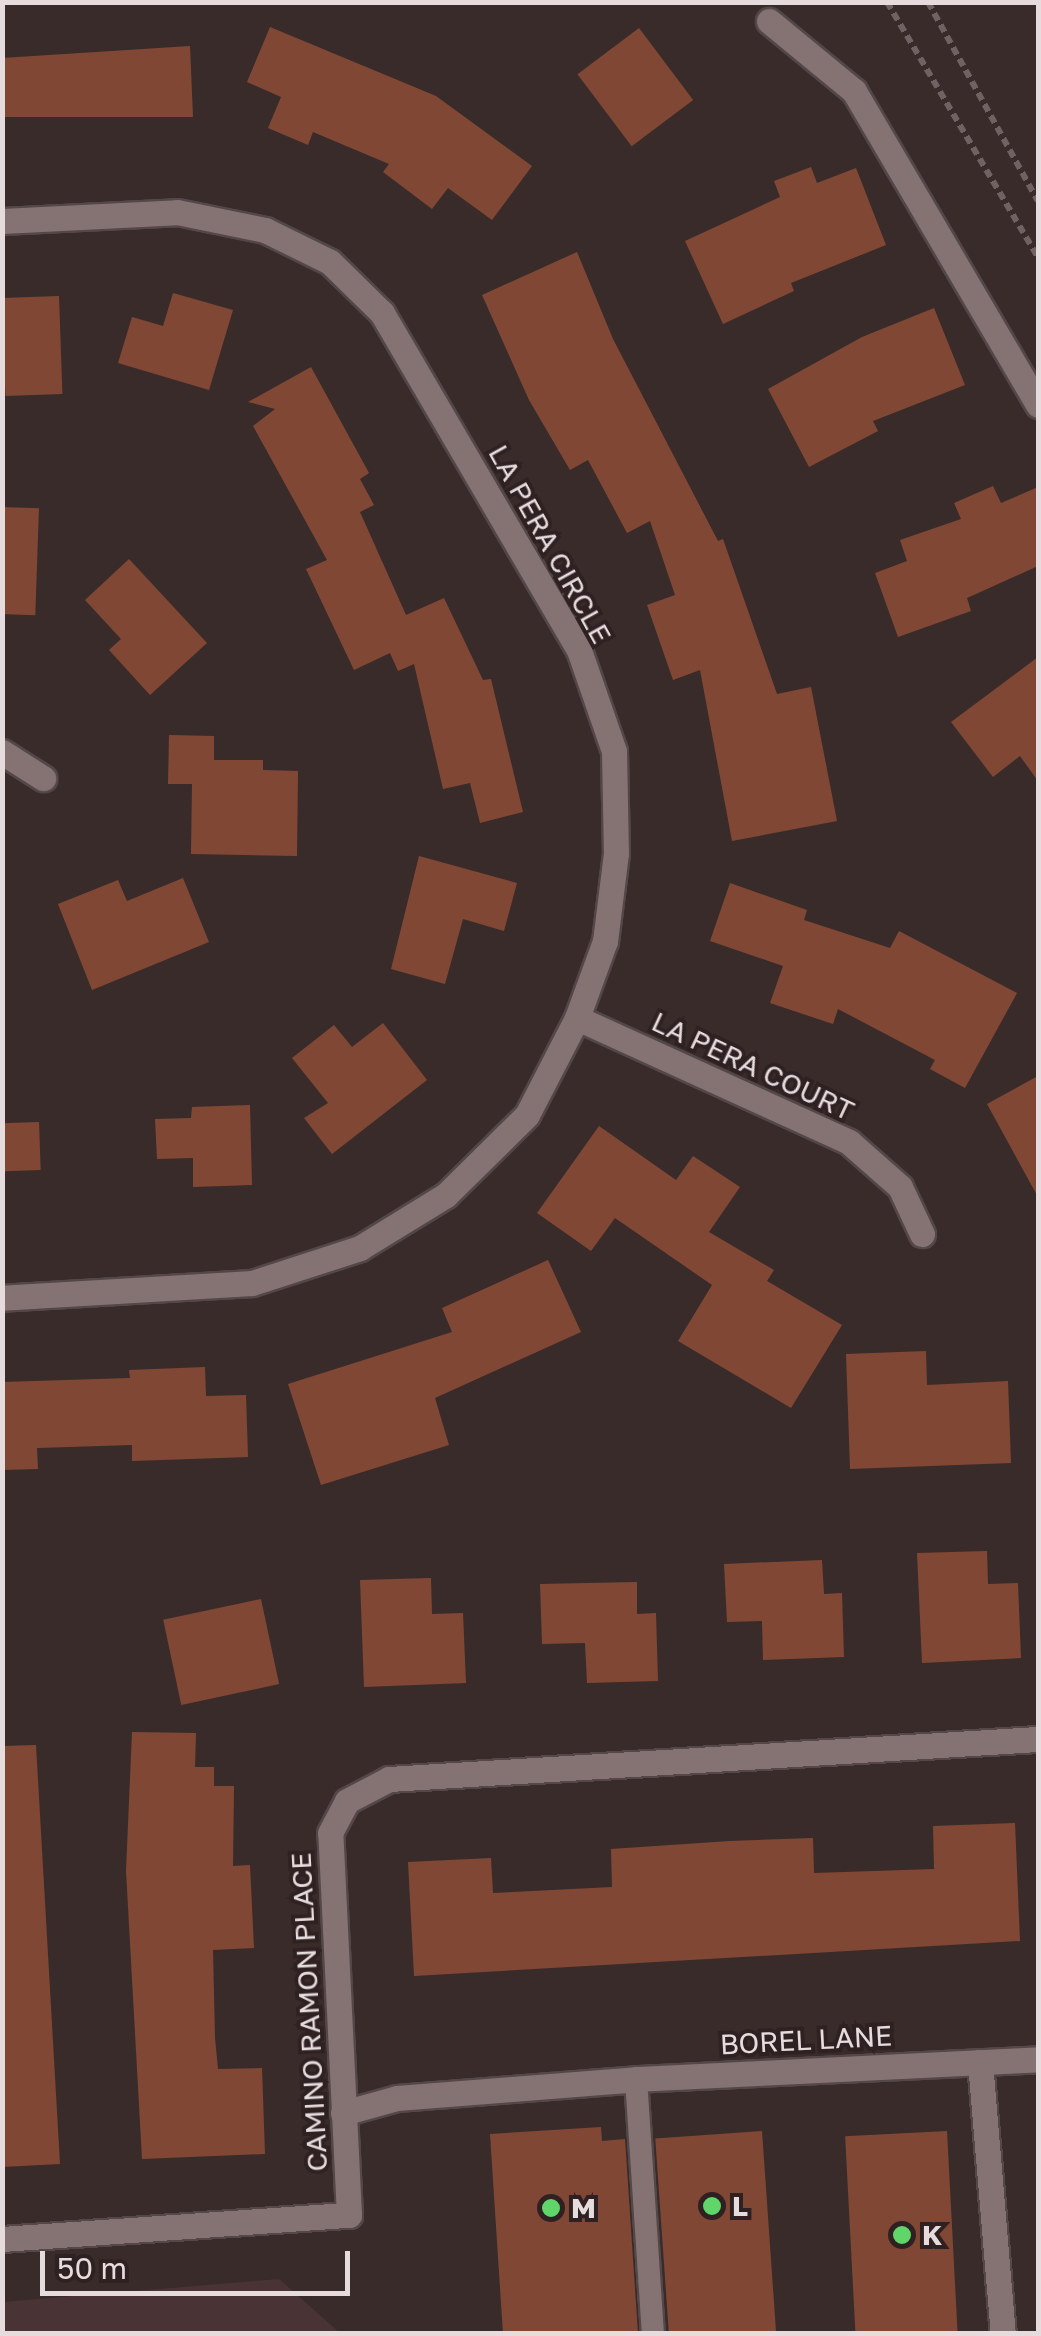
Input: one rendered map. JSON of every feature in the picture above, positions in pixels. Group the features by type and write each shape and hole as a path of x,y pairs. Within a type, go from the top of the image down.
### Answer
{"street":[{"path":"769,21 854,92 1038,405"},
{"name":"LA PERA CIRCLE","path":"2,221 177,212 265,230 330,262 382,312 580,650 614,751 616,853 605,941 577,1018 526,1114 446,1195 360,1248 252,1283 2,1298"},
{"path":"2,752 43,778"},
{"name":"LA PERA COURT","path":"577,1018 849,1142 900,1187 922,1234"},
{"name":"CAMINO RAMON PLACE","path":"2,2239 349,2215 330,1833 347,1800 389,1779 1038,1739"},
{"name":"BOREL LANE","path":"344,2113 398,2098 636,2079 1038,2059"},
{"path":"980,2062 1004,2334"}],"lane":[{"path":"636,2079 653,2334"}],"path":[{"path":"886,2 1038,257"},
{"path":"928,2 1038,202"}],"shaded area":[{"path":"279,2279 340,2333 3,2333 3,2302"}],"building":[{"path":"270,27 436,96 532,166 492,220 448,188 432,209 383,172 389,164 313,132 308,145 268,128 281,97 247,82"},
{"path":"639,28 693,100 632,146 578,74"},
{"path":"190,46 193,117 2,117 2,58"},
{"path":"811,167 817,183 856,168 886,245 791,283 794,291 723,324 685,241 780,197 774,181"},
{"path":"577,252 613,339 718,541 723,539 777,694 811,687 837,821 732,841 700,670 673,680 647,605 675,595 650,521 627,533 588,460 570,470 529,400 482,295"},
{"path":"173,293 233,310 209,390 118,363 132,317 163,326"},
{"path":"59,296 62,394 5,396 2,298"},
{"path":"934,308 965,385 873,421 878,431 809,467 768,389 862,337"},
{"path":"311,367 369,473 360,479 374,505 360,512 406,615 444,598 483,680 491,679 523,812 480,823 470,783 443,789 414,664 398,671 390,653 354,670 306,569 327,560 253,426 275,409 248,402"},
{"path":"993,486 1001,503 1038,487 1038,566 967,598 971,611 898,637 875,573 907,561 900,540 961,519 954,503"},
{"path":"2,507 39,508 35,615 2,614"},
{"path":"129,559 207,643 150,695 109,650 121,639 85,600"},
{"path":"1038,657 1038,781 1020,756 993,777 951,722"},
{"path":"169,735 214,736 214,760 263,760 263,770 298,771 297,856 191,854 192,784 168,784"},
{"path":"419,856 517,883 504,931 463,919 445,984 391,969"},
{"path":"183,878 209,942 92,990 58,904 118,880 127,901"},
{"path":"730,883 807,910 804,920 890,948 899,931 1017,993 965,1088 930,1069 935,1060 838,1009 833,1024 770,1003 783,966 710,941"},
{"path":"383,1023 427,1080 332,1154 304,1118 328,1103 292,1058 334,1025 352,1047"},
{"path":"1038,1076 1038,1197 987,1104"},
{"path":"250,1105 252,1185 193,1187 193,1158 157,1159 155,1119 191,1118 192,1107"},
{"path":"39,1122 41,1170 4,1171 2,1123"},
{"path":"599,1126 676,1180 693,1156 740,1187 709,1232 774,1270 767,1281 842,1325 791,1408 678,1341 712,1285 615,1218 591,1251 537,1213"},
{"path":"548,1260 581,1332 435,1398 449,1445 321,1485 288,1384 452,1332 442,1308"},
{"path":"926,1351 927,1385 1008,1381 1011,1463 850,1469 846,1354"},
{"path":"205,1367 206,1396 246,1395 248,1457 132,1461 132,1445 37,1448 38,1469 2,1470 2,1382 130,1378 129,1370"},
{"path":"987,1551 988,1584 1018,1583 1021,1658 922,1663 917,1553"},
{"path":"822,1560 824,1594 842,1593 844,1657 763,1660 762,1621 727,1622 724,1564"},
{"path":"431,1578 432,1614 463,1613 466,1683 364,1687 360,1580"},
{"path":"637,1582 637,1614 656,1613 658,1681 587,1683 585,1643 542,1644 540,1584"},
{"path":"261,1599 279,1684 181,1705 163,1620"},
{"path":"132,1732 196,1733 195,1767 214,1767 214,1786 234,1786 233,1866 250,1865 254,1948 213,1950 215,2038 218,2069 262,2068 265,2154 142,2159 126,1871"},
{"path":"36,1745 60,2164 2,2167 2,1746"},
{"path":"1015,1823 1020,1941 414,1976 408,1862 491,1858 493,1893 612,1887 611,1849 730,1841 813,1838 814,1873 934,1869 933,1826"},
{"name":"M","path":"601,2127 602,2141 625,2139 638,2334 503,2334 490,2134"},
{"name":"L","path":"762,2131 776,2334 669,2334 655,2138"},
{"name":"K","path":"947,2131 958,2334 855,2334 845,2136"}],"place":[{"name":"L","path":"712,2206"},
{"name":"M","path":"551,2208"},
{"name":"K","path":"902,2235"}]}
